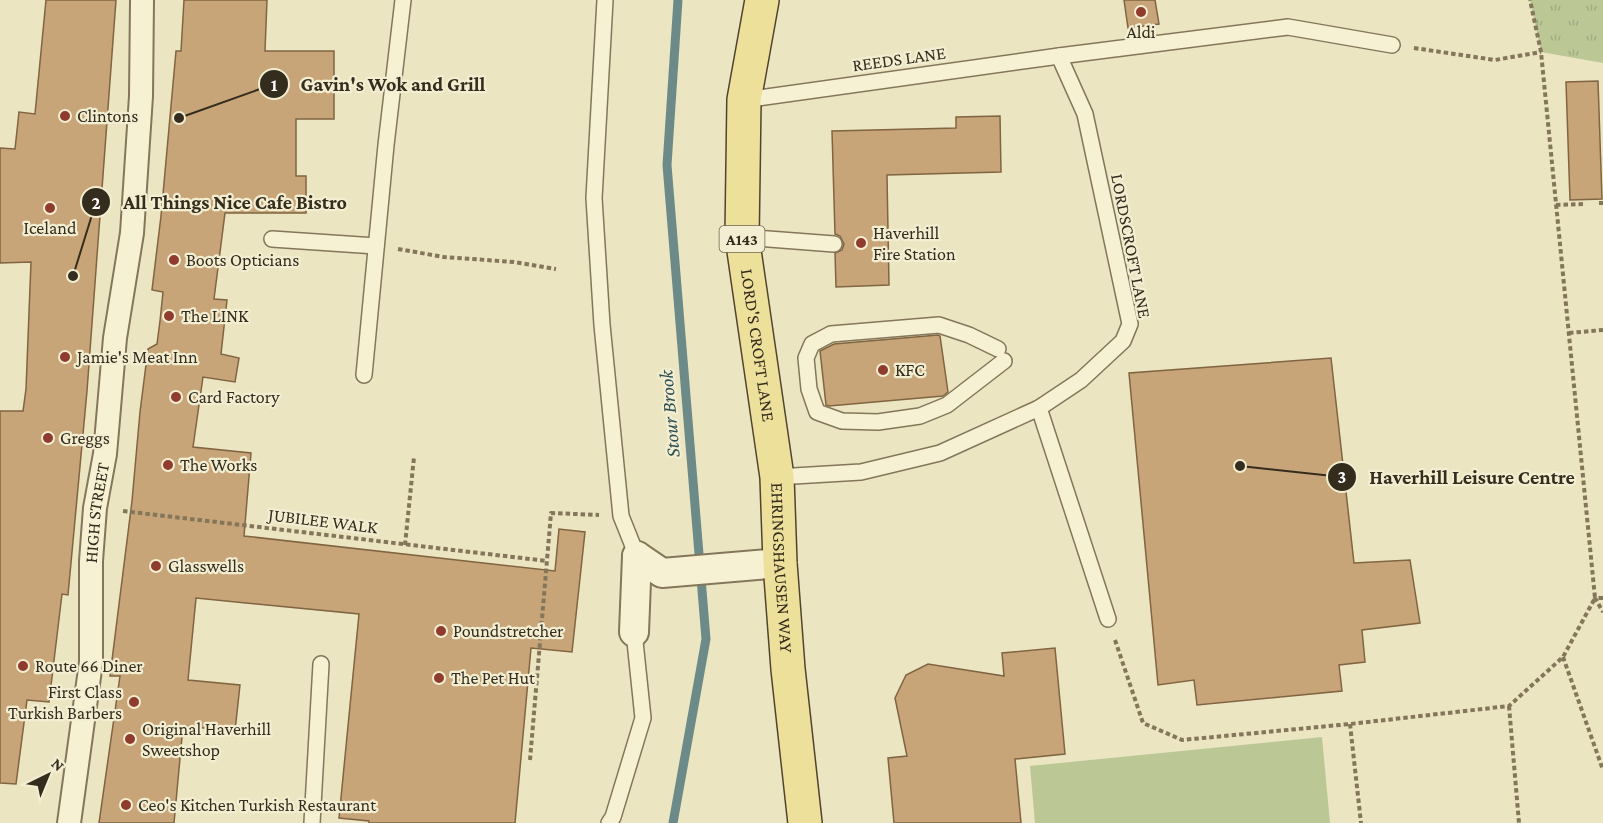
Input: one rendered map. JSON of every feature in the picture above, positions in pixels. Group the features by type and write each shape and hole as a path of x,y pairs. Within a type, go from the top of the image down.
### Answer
{"main road":[{"name":"LORD'S CROFT LANE","path":"762,0 744,100 742,237 777,477"},
{"name":"EHRINGSHAUSEN WAY","path":"777,477 780,563 788,669 805,823"}],"street":[{"name":"HIGH STREET","path":"69,823 91,662 95,508 105,454 115,338 132,234 141,96 142,0"},
{"path":"637,556 662,573 780,563"},
{"path":"633,632 637,556"}],"lane":[{"path":"364,375 386,145 403,0"},
{"path":"605,0 594,198 602,325 621,516 637,556"},
{"name":"REEDS LANE","path":"744,100 1288,27 1392,45"},
{"name":"LORDSCROFT LANE","path":"1039,408 1081,380 1123,341 1130,324 1085,114 1059,56"},
{"path":"742,237 834,244"},
{"path":"272,239 376,246"},
{"path":"939,325 969,335 1001,355 947,405 920,416 878,422 842,421 817,412 809,389 806,358 812,344 831,334 939,325"},
{"path":"1039,408 1108,620"},
{"name":"EHRINGSHAUSEN WAY","path":"777,477 861,472 940,453 1039,408"},
{"path":"609,823 613,817 643,718 633,632"},
{"path":"312,823 321,664"}],"path":[{"path":"1530,0 1541,52 1595,598 1603,612"},
{"path":"1392,45 1495,60 1541,52"},
{"path":"1556,205 1584,204"},
{"path":"376,246 444,257 514,262 556,269"},
{"path":"1569,333 1603,330"},
{"path":"405,545 414,457"},
{"name":"JUBILEE WALK","path":"95,508 547,561"},
{"path":"530,760 551,513 621,516"},
{"path":"1595,598 1603,598"},
{"path":"1108,620 1143,723 1182,740 1509,706 1563,657 1595,598"},
{"path":"1563,657 1603,770"},
{"path":"1509,706 1519,823"},
{"path":"1350,724 1361,823"}],"green space":[{"path":"1530,0 1603,0 1603,63 1541,52"},
{"path":"1322,737 1330,823 1035,823 1030,766"}],"building":[{"path":"46,0 116,0 87,391 68,595 62,594 49,702 27,700 16,784 0,783 0,411 23,411 26,389 31,262 0,263 0,148 15,149 19,112 35,114"},
{"path":"184,0 267,0 265,51 334,51 334,119 296,119 296,176 306,176 306,213 225,213 214,299 227,300 221,354 239,358 235,382 203,377 193,447 251,453 244,536 555,571 559,529 585,532 572,652 531,648 515,823 369,823 369,821 339,818 359,614 196,598 188,680 240,685 235,731 183,726 174,823 99,823 120,676 110,676 132,501 140,412 148,349 157,344 163,292 152,290 176,51 181,51"},
{"name":"Aldi","path":"1124,0 1155,0 1159,24 1128,28"},
{"path":"1598,81 1602,199 1570,200 1566,82"},
{"path":"1000,116 1001,172 887,175 889,285 836,287 835,253 842,250 844,244 840,236 835,234 832,131 956,128 956,117"},
{"name":"KFC","path":"938,335 948,392 943,396 826,405 820,351 834,344"},
{"path":"1331,358 1354,563 1410,560 1420,623 1362,630 1365,662 1339,665 1342,691 1197,705 1194,680 1158,685 1129,373"},
{"path":"1055,648 1065,754 1015,759 1021,823 894,823 888,758 907,756 895,698 906,675 928,664 1004,676 1002,653"}],"waterway":[{"name":"Stour Brook","path":"673,823 706,639 667,165 678,0"}],"place":[{"name":"Aldi","path":"1141,12"},
{"name":"Clintons","path":"65,116"},
{"name":"Gavin's Wok and Grill","path":"179,118"},
{"name":"Iceland","path":"50,208"},
{"name":"Haverhill Fire Station","path":"861,243"},
{"name":"Boots Opticians","path":"174,260"},
{"name":"All Things Nice Cafe Bistro","path":"73,276"},
{"name":"The LINK","path":"169,316"},
{"name":"Jamie's Meat Inn","path":"65,357"},
{"name":"KFC","path":"883,370"},
{"name":"Card Factory","path":"176,397"},
{"name":"Greggs","path":"48,438"},
{"name":"The Works","path":"168,465"},
{"name":"Haverhill Leisure Centre","path":"1240,466"},
{"name":"Glasswells","path":"156,566"},
{"name":"Poundstretcher","path":"441,631"},
{"name":"Route 66 Diner","path":"23,666"},
{"name":"The Pet Hut","path":"439,678"},
{"name":"First Class Turkish Barbers","path":"134,702"},
{"name":"Original Haverhill Sweetshop","path":"130,739"},
{"name":"Ceo's Kitchen Turkish Restaurant","path":"126,805"}]}
